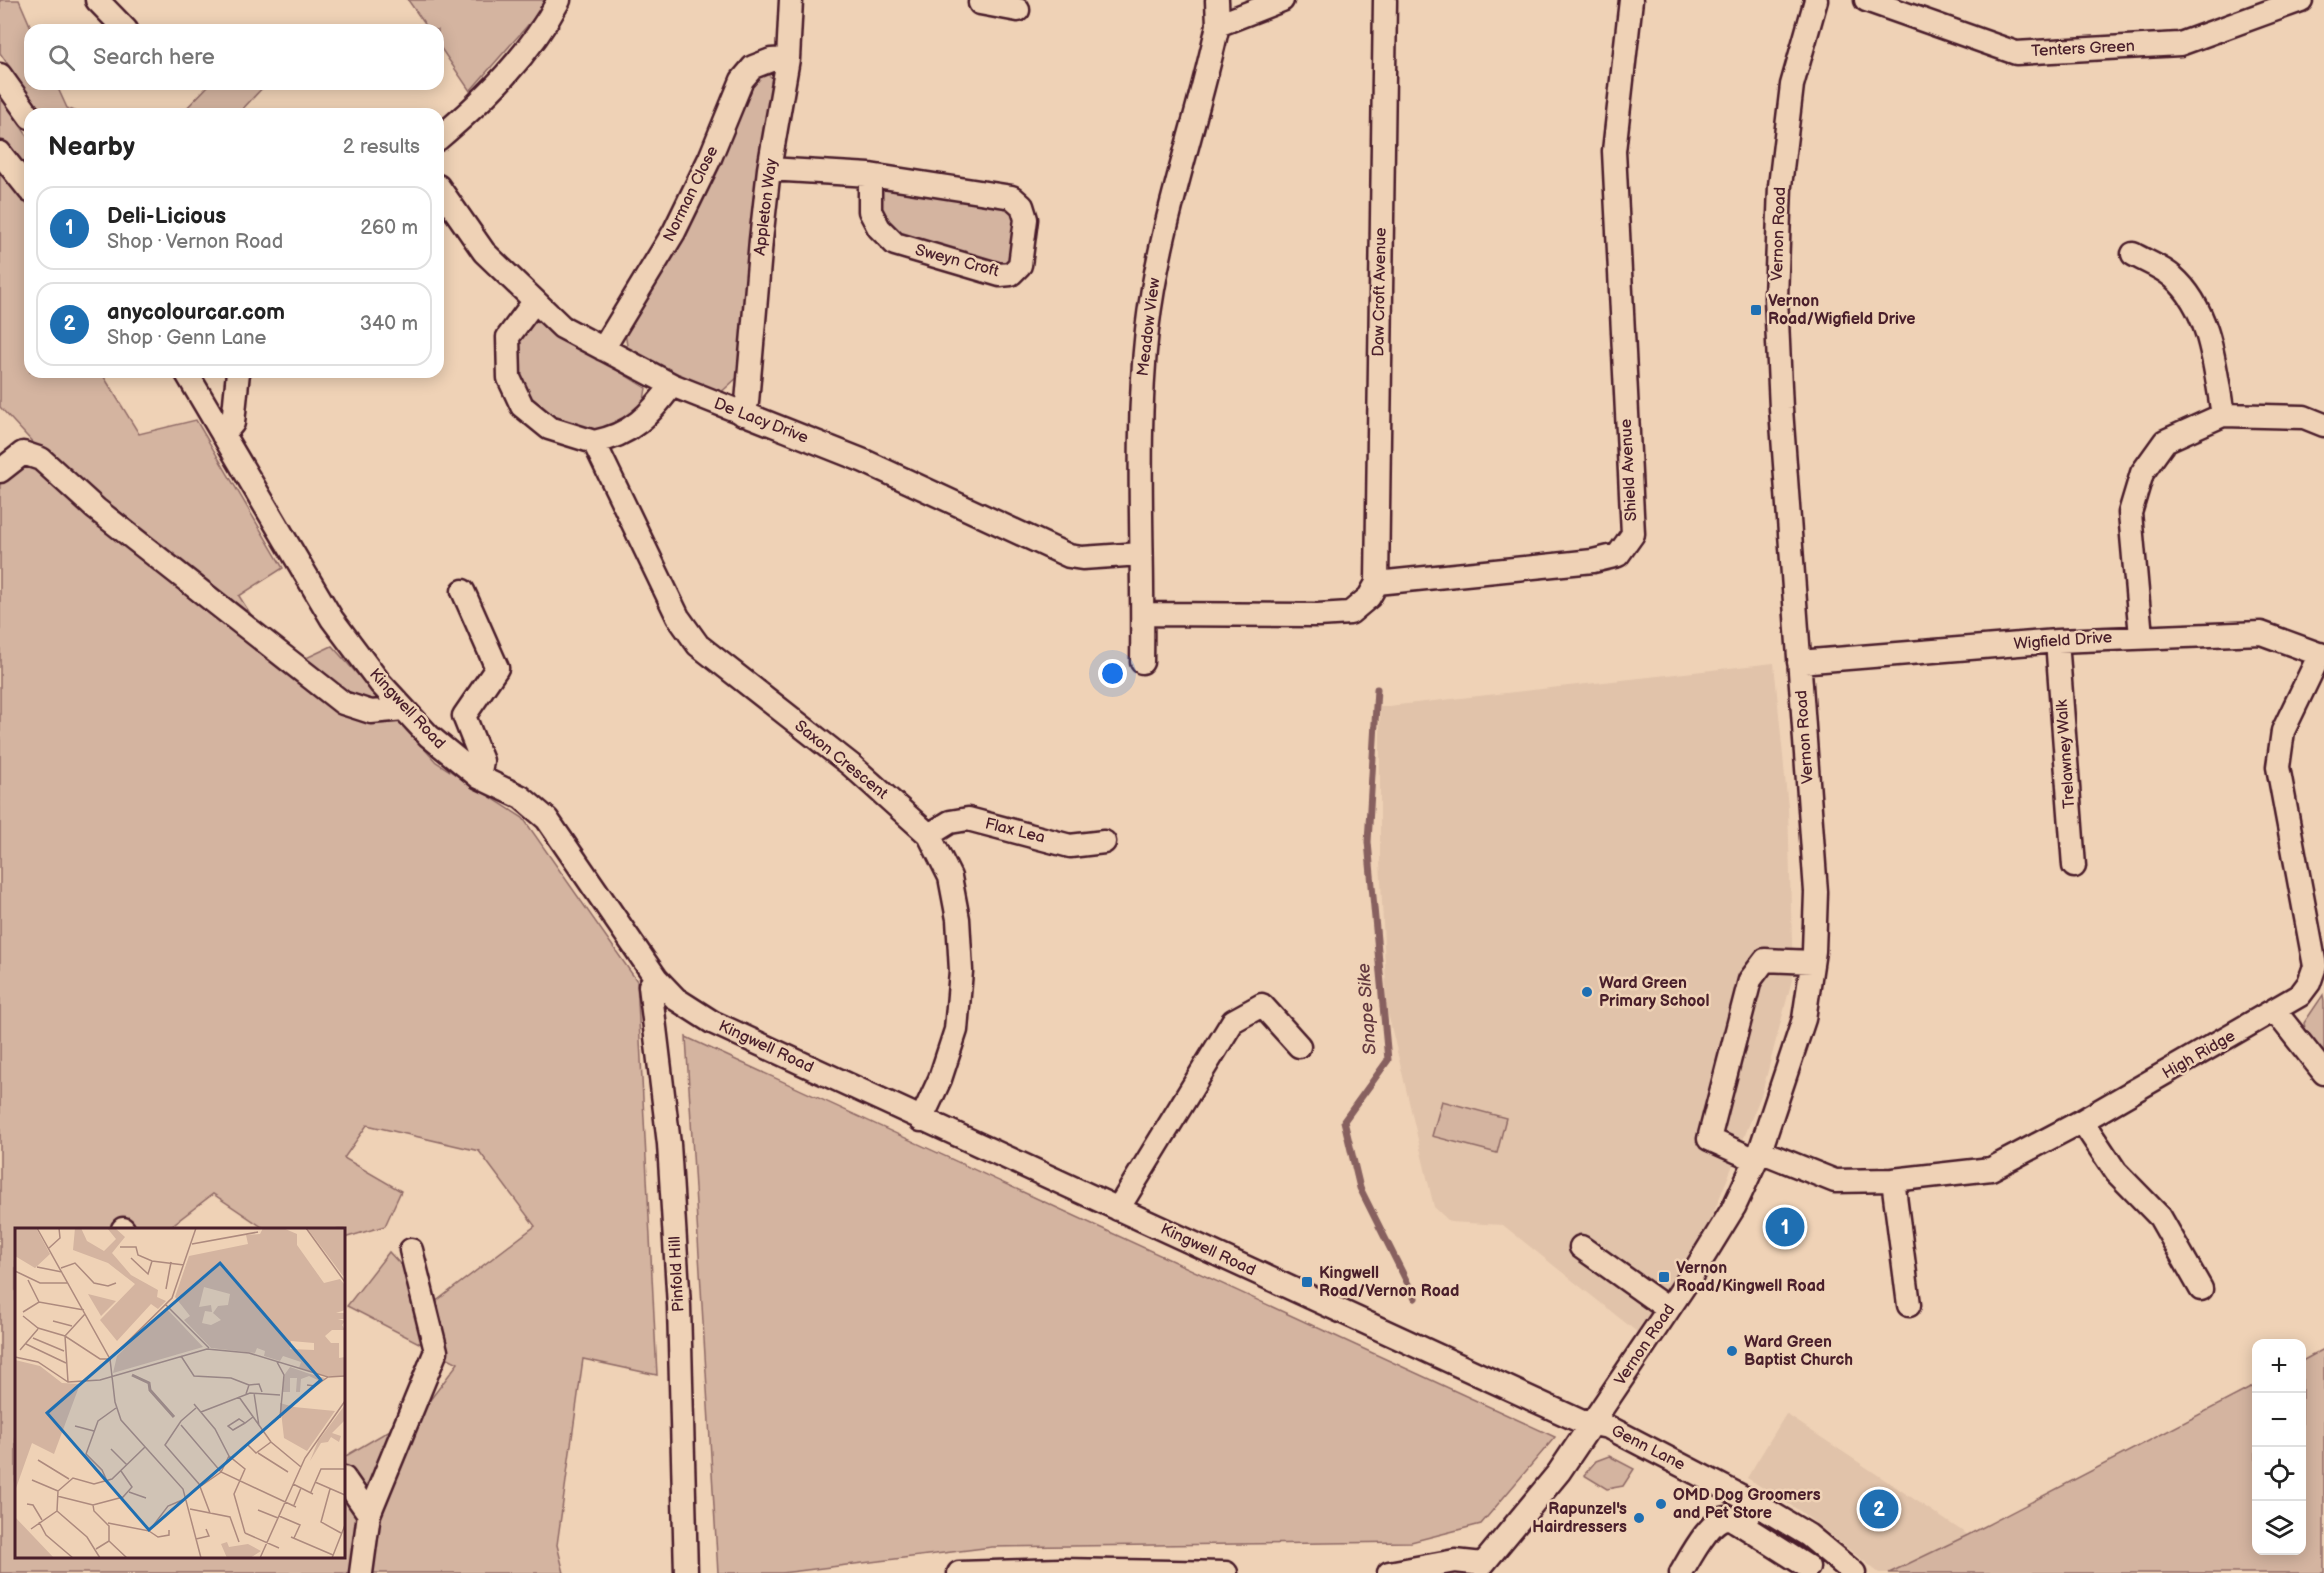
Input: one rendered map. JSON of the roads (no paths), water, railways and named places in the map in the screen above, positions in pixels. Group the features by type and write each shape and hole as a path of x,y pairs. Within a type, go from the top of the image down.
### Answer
{"street":[{"path":"96,0 120,24"},
{"path":"444,134 474,108 513,67 544,28 559,0"},
{"name":"Appleton Way","path":"743,414 747,402 769,169 788,59 791,0"},
{"name":"Meadow View","path":"1142,662 1142,383 1149,318 1159,255 1218,25 1217,0"},
{"path":"1218,25 1282,0"},
{"name":"Daw Croft Avenue","path":"1377,583 1385,0"},
{"name":"Shield Avenue","path":"1377,583 1593,561 1618,555 1633,534 1614,151 1631,0"},
{"name":"Vernon Road","path":"1488,1570 1559,1472 1734,1207 1758,1156 1804,1019 1812,962 1816,892 1776,298 1779,186 1791,96 1816,0"},
{"name":"Tenters Green","path":"1866,0 2016,53 2180,44 2301,0"},
{"name":"Norman Close","path":"603,350 674,232 710,158 742,80 753,67 771,60 788,59"},
{"path":"0,75 24,109"},
{"path":"0,153 24,183"},
{"name":"Sweyn Croft","path":"769,169 870,175 1012,197 1022,206 1026,219 1020,265 1011,274 1000,275 895,244 879,228 870,211 870,175"},
{"name":"De Lacy Drive","path":"444,195 484,252 534,302 562,327 603,350 672,385 864,461 1069,556 1082,558 1141,554"},
{"path":"2133,254 2173,276 2195,304 2211,345 2223,415"},
{"path":"534,302 507,337 509,378 522,406 549,428 594,442 612,438 632,429 651,414 672,385"},
{"name":"Kingwell Road","path":"189,378 332,619 380,683 429,736 478,777 520,797 547,819 656,978 675,999 712,1022 921,1120 1580,1421 1592,1423"},
{"path":"222,435 233,423 237,378"},
{"path":"2141,636 2130,513 2142,473 2165,441 2223,415 2304,417 2324,425"},
{"name":"Saxon Crescent","path":"594,442 678,616 698,645 851,765 929,835 950,877 958,919 961,971 956,1030 940,1079 921,1120"},
{"path":"0,471 23,453 40,459 114,523 343,703 371,712 404,709"},
{"path":"1143,614 1307,616 1350,613 1369,597 1377,583"},
{"path":"464,591 497,668 464,716 482,761 478,777"},
{"name":"Wigfield Drive","path":"1799,662 2057,641 2261,633 2322,655"},
{"name":"Trelawney Walk","path":"2057,641 2074,867"},
{"name":"High Ridge","path":"1812,962 1765,960 1750,980 1709,1139 1835,1181 1893,1180 1991,1169 2082,1121 2275,1011 2300,995 2309,983 2316,966 2278,767 2283,731 2322,655"},
{"name":"Flax Lea","path":"929,835 951,822 968,819 1070,846 1104,842"},
{"name":"Pinfold Hill","path":"656,978 650,986 670,1167 679,1306 686,1573"},
{"path":"1118,1209 1233,1021 1262,1005 1299,1046"},
{"path":"2275,1011 2324,1073"},
{"path":"2082,1121 2116,1172 2160,1217 2201,1289"},
{"path":"1893,1180 1909,1305"},
{"path":"1581,1247 1668,1310"},
{"path":"361,1573 369,1514 435,1351 411,1250"},
{"name":"Genn Lane","path":"1592,1423 1608,1427 1756,1504 1808,1535 1854,1573"},
{"path":"345,1479 369,1514"},
{"path":"1742,1525 1756,1504"},
{"path":"1681,1573 1701,1542 1720,1520 1730,1518 1808,1567"},
{"path":"1389,1573 1455,1561 1488,1570"},
{"path":"959,1573 1061,1570 1226,1573"}],"waterway":[{"name":"Snape Sike","path":"1377,689 1368,842 1388,1060 1344,1121 1360,1188 1415,1298"}],"place":[{"name":"Vernon Road/Wigfield Drive","path":"1756,310"},
{"name":"Ward Green Primary School","path":"1587,992"},
{"name":"Deli-Licious","path":"1785,1227"},
{"name":"Vernon Road/Kingwell Road","path":"1664,1277"},
{"name":"Kingwell Road/Vernon Road","path":"1307,1282"},
{"name":"Ward Green Baptist Church","path":"1732,1351"},
{"name":"OMD Dog Groomers and Pet Store","path":"1661,1504"},
{"name":"anycolourcar.com","path":"1879,1509"},
{"name":"Rapunzel's Hairdressers","path":"1639,1518"}]}
